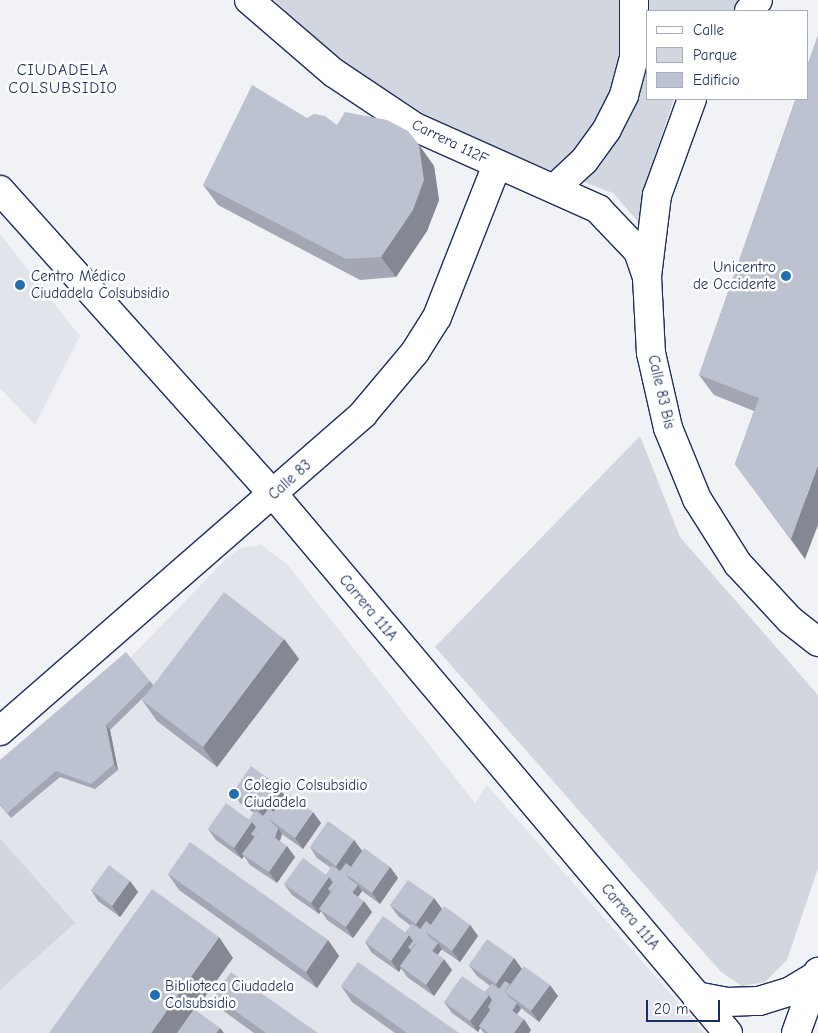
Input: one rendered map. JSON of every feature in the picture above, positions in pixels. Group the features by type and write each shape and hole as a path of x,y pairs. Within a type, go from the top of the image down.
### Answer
{"street":[{"name":"Carrera 112F","path":"249,0 279,29 380,105 497,165 556,187 598,209 622,232 638,251 647,277"},
{"path":"556,187 584,161 608,130 624,95 634,58 634,0"},
{"path":"750,10 758,0"},
{"name":"Calle 83 Bis","path":"692,100 657,195 647,277 651,353 666,419 697,499 738,564 790,620 818,642"},
{"name":"Calle 83","path":"0,732 274,495 363,414 415,352 437,317 497,165"},
{"name":"Carrera 111A","path":"0,190 274,495 728,1033"},
{"path":"696,996 727,1002 759,1001 790,992 817,973"},
{"path":"796,1033 817,973"}],"shaded area":[{"name":"Centro Médico Ciudadela Colsubsidio","path":"0,234 80,336 35,425 0,388"},
{"name":"Colegio Colsubsidio Ciudadela","path":"261,545 287,564 475,803 487,785 705,1033 0,1033 0,769 130,658 228,557 241,548"}],"green space":[{"path":"274,0 743,0 734,10 646,10 646,100 674,100 647,179 643,227 613,193 508,154 432,119 331,54"},
{"path":"640,436 680,537 818,695 818,868 787,960 765,982 742,986 721,972 435,647"},
{"path":"0,838 75,923 0,990"}],"building":[{"name":"Unicentro de Occidente","path":"818,35 818,465 791,539 735,464 759,398 699,375 796,100 808,100 808,64"},
{"path":"252,85 307,118 314,114 325,116 337,125 345,112 387,120 408,131 419,145 424,180 413,210 381,257 346,259 203,185"},
{"path":"224,592 284,639 203,747 142,700"},
{"path":"126,652 150,681 106,725 114,764 91,784 56,771 7,813 0,804 0,760"},
{"path":"251,766 277,785 259,811 233,792"},
{"path":"287,793 313,812 295,838 269,819"},
{"path":"226,803 252,822 234,848 208,829"},
{"path":"269,808 274,812 269,819 278,828 275,838 261,828 255,836 251,834 256,827 249,820 255,811 263,816"},
{"path":"328,821 354,840 336,866 310,847"},
{"path":"261,828 287,846 269,872 242,854"},
{"path":"190,842 328,940 306,972 168,874"},
{"path":"364,848 390,867 372,893 346,874"},
{"path":"303,858 329,877 311,903 284,884"},
{"path":"346,863 351,867 346,874 349,879 358,885 352,893 338,882 331,891 328,889 333,882 326,875 332,866 340,871"},
{"path":"109,865 130,881 112,906 91,890"},
{"path":"408,880 434,898 416,924 390,905"},
{"path":"338,882 364,901 346,927 319,909"},
{"name":"Biblioteca Ciudadela Colsubsidio","path":"152,889 219,937 151,1033 49,1033"},
{"path":"444,906 470,925 452,951 426,932"},
{"path":"383,916 409,935 391,961 365,942"},
{"path":"426,921 431,925 426,932 430,938 438,943 432,951 418,941 411,949 408,947 413,941 405,933 412,924 420,929"},
{"path":"487,939 514,958 496,984 469,965"},
{"path":"418,941 444,959 426,985 400,966"},
{"path":"358,962 459,1033 407,1033 341,986"},
{"path":"524,966 550,985 531,1011 505,992"},
{"path":"231,972 318,1033 266,1033 214,996"},
{"path":"462,976 489,995 470,1021 444,1002"},
{"path":"505,981 510,984 505,992 517,1003 512,1011 497,1000 491,1009 488,1007 492,1000 485,992 492,984 499,989"},
{"path":"497,1000 524,1019 514,1033 489,1033 479,1026"},
{"path":"194,1009 220,1028 216,1033 177,1033"}],"place":[{"name":"Unicentro de Occidente","path":"786,276"},
{"name":"Centro Médico Ciudadela Colsubsidio","path":"20,285"},
{"name":"Colegio Colsubsidio Ciudadela","path":"234,794"},
{"name":"Biblioteca Ciudadela Colsubsidio","path":"155,995"}],"district":[{"name":"CIUDADELA COLSUBSIDIO","path":"63,79"}]}
